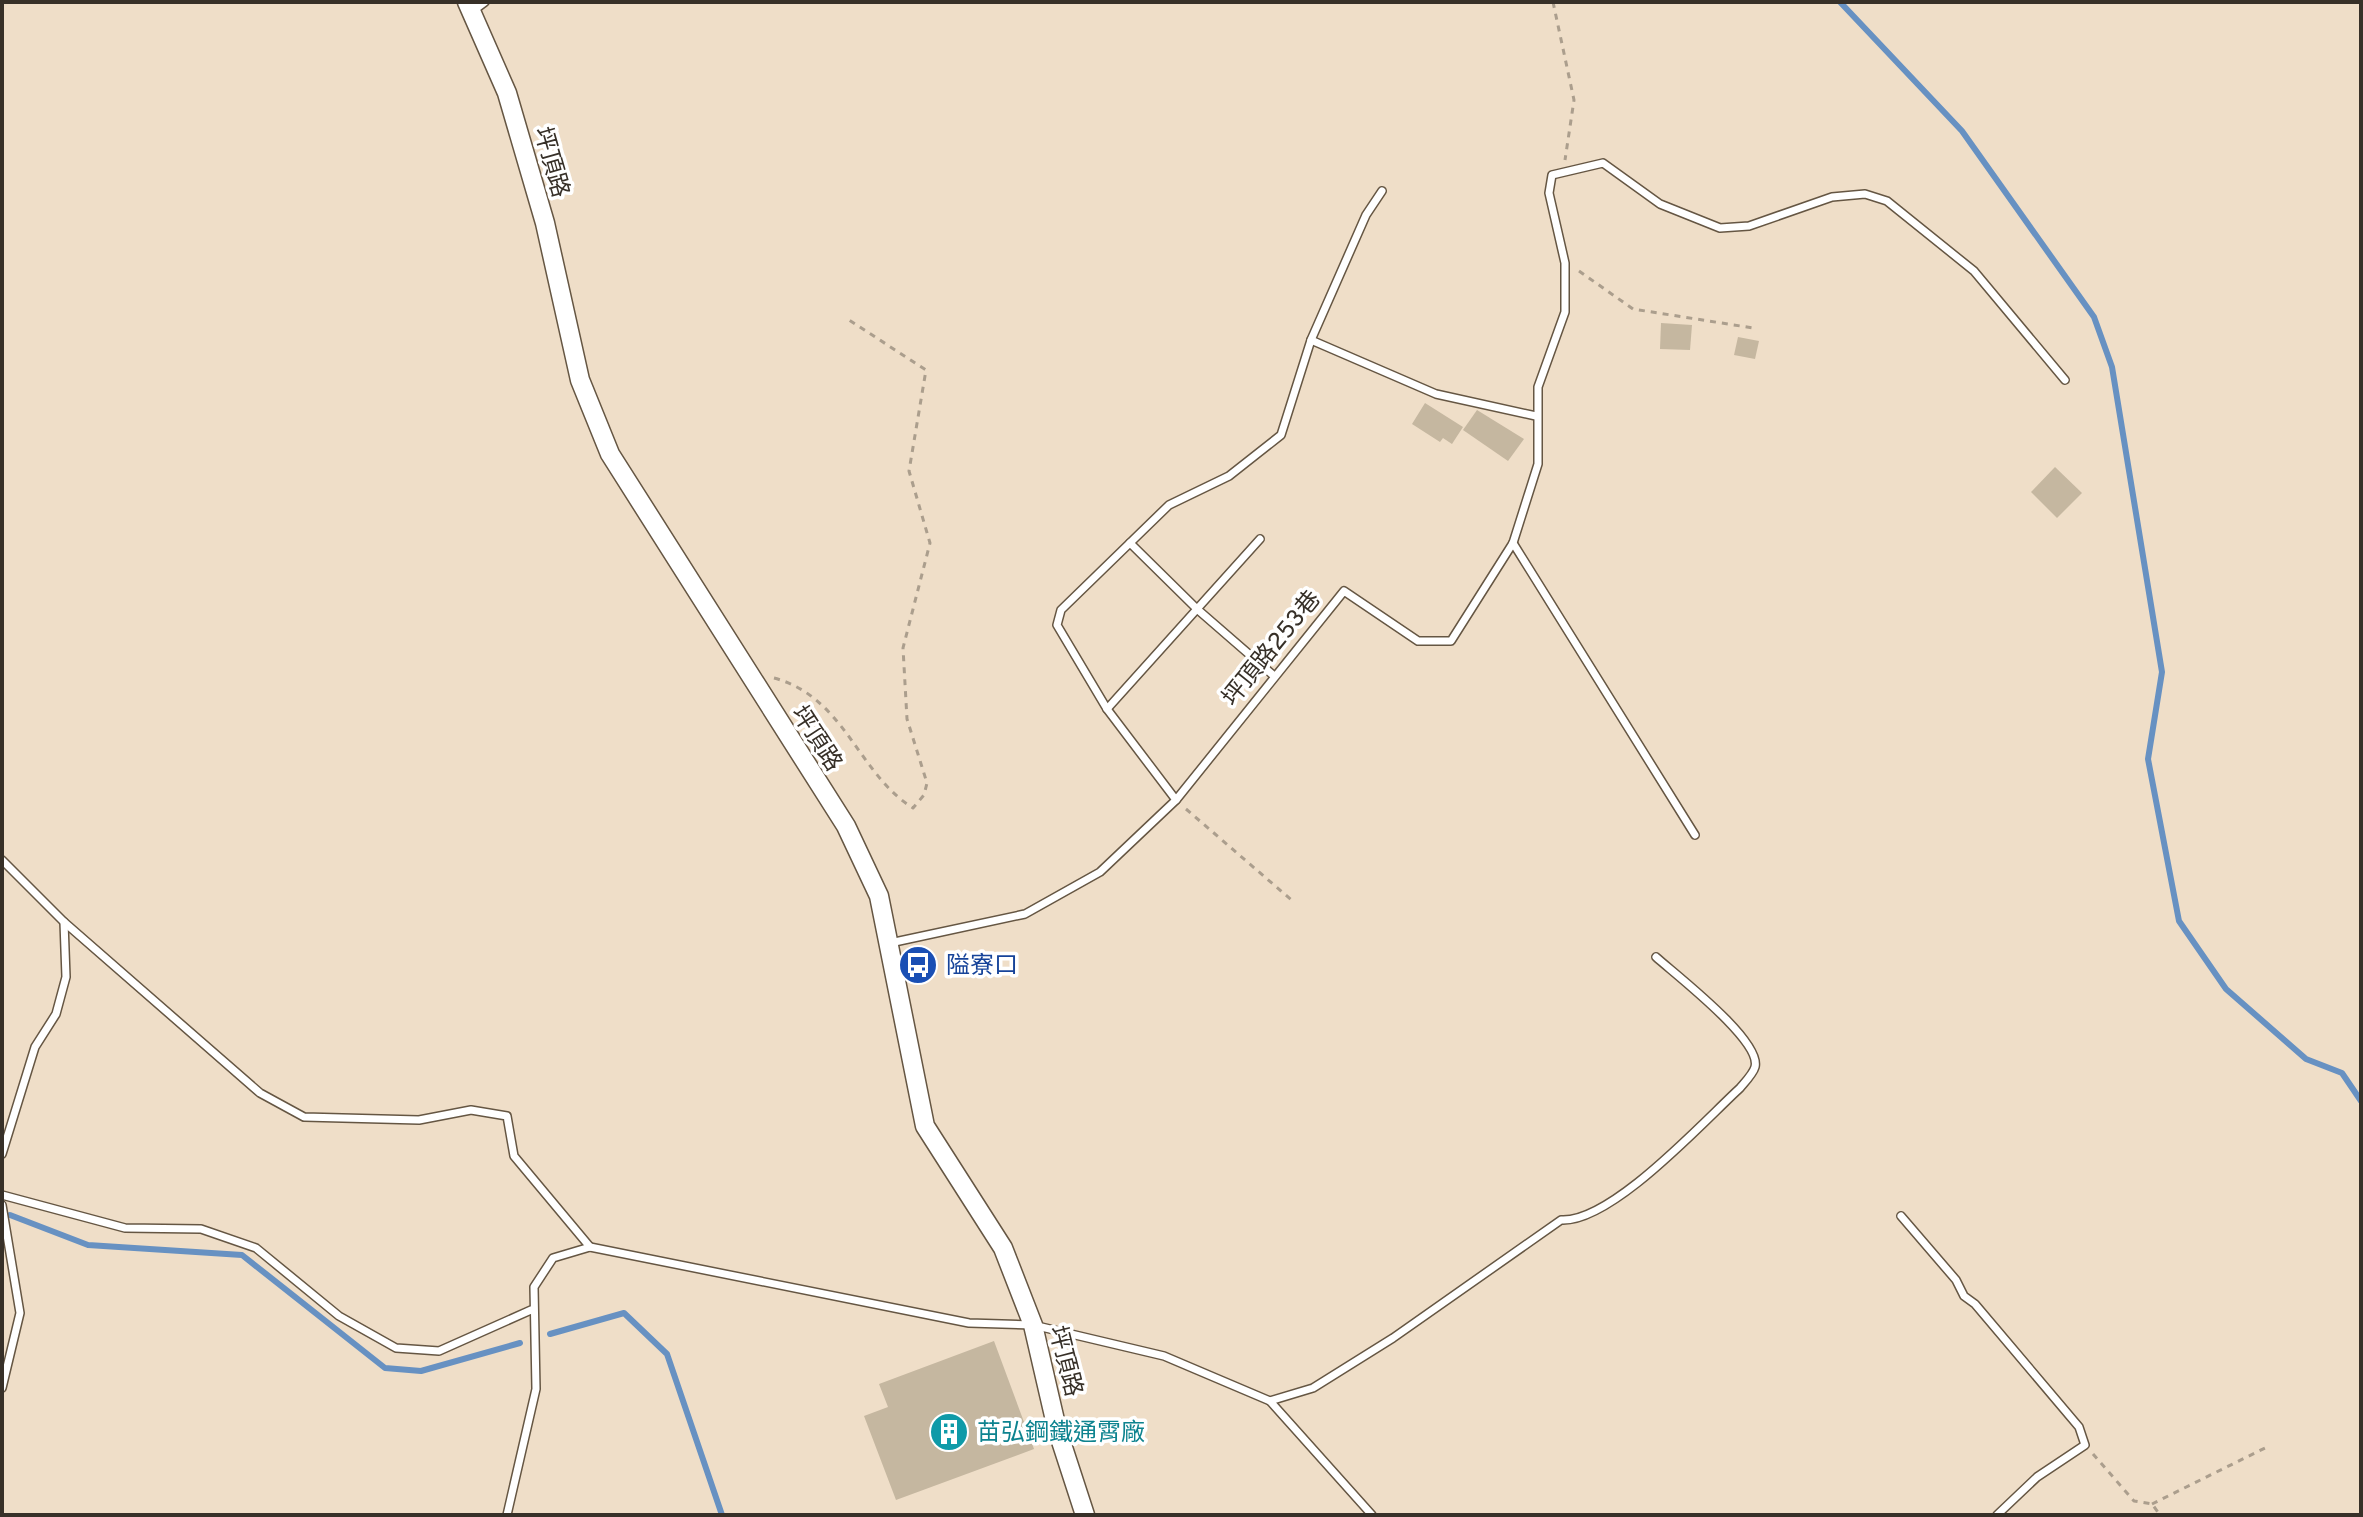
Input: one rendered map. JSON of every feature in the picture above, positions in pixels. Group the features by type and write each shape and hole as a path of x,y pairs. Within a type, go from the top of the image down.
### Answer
{"street":[{"name":"坪頂路","path":"475,5 507,93 545,223 580,380 610,454 743,669 846,826 879,896 925,1126 1003,1248 1033,1325 1057,1429 1085,1515"}],"lane":[{"path":"1563,172 1603,163 1660,204 1689,219 1734,230 1832,197 1865,194 1887,201 1974,271 2065,380"},
{"name":"坪頂路253巷","path":"890,943 1025,914 1100,872 1176,800 1273,675 1344,591 1418,641 1451,641 1513,543 1538,464 1538,387 1565,312 1565,263 1549,193 1552,175 1563,172"},
{"path":"1176,800 1107,709 1057,625 1061,610 1169,505 1229,476 1281,435 1311,340 1366,215 1382,191"},
{"path":"1311,340 1436,394 1536,416"},
{"path":"1107,709 1260,539"},
{"path":"1130,543 1197,609 1273,675"},
{"path":"1513,543 1695,835"},
{"path":"2,860 64,922 260,1093 304,1117 419,1120 471,1110 507,1116 514,1156 590,1247"},
{"path":"2,1154 35,1047 56,1014 66,977 64,922"},
{"path":"1270,1401 1313,1388 1393,1338 1561,1220 1574,1221 1589,1215 1626,1193 1740,1088 1755,1068 1754,1054 1743,1036 1656,957"},
{"path":"2,1195 125,1228 201,1229 256,1248 339,1316 396,1348 439,1351 531,1310"},
{"path":"2,1205 20,1313 2,1388"},
{"path":"1901,1216 1956,1280 1964,1296 2079,1427 2085,1445 2037,1477 1997,1515"},
{"path":"507,1515 536,1389 538,1361 531,1310 534,1287 553,1258 590,1247 969,1323 1033,1325 1164,1356 1270,1401 1372,1515"}],"path":[{"path":"1553,2 1574,100 1563,172"},
{"path":"1565,263 1599,282 1633,309 1753,328"},
{"path":"743,669 798,684 826,709 902,801 913,808 924,795 927,783 907,719 903,648 930,543 909,471 926,370 849,320"},
{"path":"1176,800 1295,903"},
{"path":"2085,1445 2134,1501 2152,1504 2267,1447"},
{"path":"2152,1504 2160,1515"}],"building":[{"path":"1661,323 1692,325 1690,350 1660,349"},
{"path":"1738,337 1759,341 1755,359 1734,355"},
{"path":"1425,403 1463,427 1452,444 1443,438 1440,442 1412,424"},
{"path":"1477,410 1524,439 1508,461 1463,430"},
{"path":"2055,467 2082,493 2057,518 2031,492"},
{"name":"苗弘鋼鐵通霄廠","path":"994,1341 1034,1449 896,1500 864,1416 888,1407 879,1384"}],"waterway":[{"path":"1840,2 1962,131 2094,317 2112,367 2162,672 2148,759 2179,921 2226,989 2306,1059 2342,1073 2361,1101"},
{"path":"10,1215 88,1245 242,1255 385,1368 421,1371 520,1343"},
{"path":"550,1334 624,1313 667,1354 722,1515"}],"place":[{"name":"隘寮口","path":"918,965"},
{"name":"苗弘鋼鐵通霄廠","path":"949,1432"}]}
